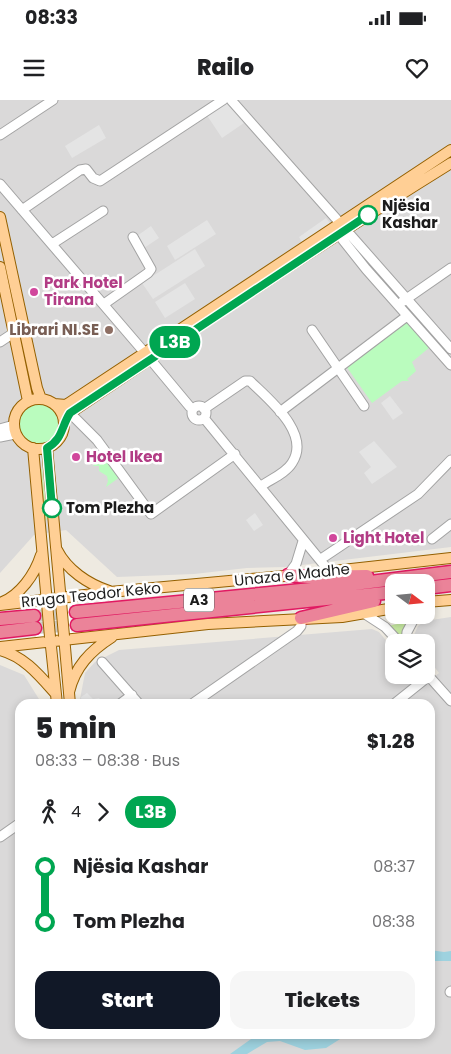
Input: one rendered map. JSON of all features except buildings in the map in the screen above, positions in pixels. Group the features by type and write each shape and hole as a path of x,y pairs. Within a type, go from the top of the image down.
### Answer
{"highway":[{"path":"288,576 348,576 434,570 449,579"},
{"path":"435,584 449,579"},
{"path":"435,592 449,579"},
{"name":"Unaza e Madhe","path":"435,580 449,579"},
{"name":"Unaza e Madhe","path":"385,584 322,588 76,618 385,593"},
{"path":"301,618 385,600"},
{"path":"0,619 34,622 0,632"}],"main road":[{"path":"148,356 66,405 54,404 41,399 28,401 18,410 14,429 25,445 33,448 47,448 60,438 64,422 70,413 148,356 339,229 451,150"},
{"path":"339,229 451,163"},
{"path":"0,217 41,399"},
{"path":"1,273 15,332 28,401"},
{"path":"54,404 61,411 64,422"},
{"path":"33,448 56,699"},
{"path":"47,448 70,699"},
{"path":"56,544 58,552 76,573 90,583 110,592"},
{"path":"0,604 23,585 34,571 42,552"},
{"name":"Rruga Teodor Keko","path":"0,604 61,600 110,592 288,576 451,558"},
{"path":"435,602 451,600"},
{"path":"0,649 64,638 114,636 208,624 365,614 385,610"},
{"path":"69,692 73,676 80,666 95,649 114,636"},
{"path":"0,649 11,653 28,665 56,699"}],"street":[{"path":"0,135 53,100"},
{"path":"22,210 80,170 86,169 96,181 100,181 223,100"},
{"path":"230,100 401,302 451,349"},
{"path":"0,184 190,407"},
{"path":"52,244 103,211"},
{"path":"104,304 151,269 133,237"},
{"path":"401,302 451,268"},
{"path":"401,302 407,316 451,365"},
{"path":"280,412 407,316"},
{"path":"312,330 364,406"},
{"path":"0,342 15,332"},
{"path":"261,486 289,466 297,450 296,434 267,395 259,393 250,381 245,381 204,413 235,454 261,486 297,530 303,541 321,559 329,571"},
{"path":"70,413 97,440 151,514 235,454"},
{"path":"0,430 14,429"},
{"path":"0,437 14,429"},
{"path":"321,559 418,494 451,460"},
{"path":"432,539 451,524"},
{"path":"288,576 296,564 303,541"},
{"path":"365,614 385,627 392,634"},
{"path":"199,699 297,631 301,626 301,618"},
{"path":"102,662 135,699"},
{"path":"435,683 451,701"},
{"path":"400,699 416,684"},
{"path":"127,699 132,695"},
{"path":"0,837 15,826"}],"shaded area":[{"path":"0,100 451,100 451,547 285,567 247,568 194,574 117,577 66,530 34,535 0,573"},
{"path":"228,100 244,123 222,138 206,114"},
{"path":"99,125 106,138 72,158 65,146"},
{"path":"326,218 331,225 303,244 299,237"},
{"path":"207,220 216,234 175,260 167,246"},
{"path":"151,226 159,238 144,248 137,236"},
{"path":"195,249 205,266 153,299 142,283"},
{"path":"185,283 195,299 165,318 155,302"},
{"path":"390,396 403,413 393,420 381,403"},
{"path":"374,441 397,467 372,484 364,473 371,467 359,452"},
{"path":"255,513 263,525 254,531 246,520"},
{"path":"451,617 451,1054 0,1054 0,665 24,675 39,699 15,699 15,1039 435,1039 435,699 80,699 85,673 95,662 119,650 372,629 379,632 385,639 385,684 435,684 435,676 439,673 435,668 435,634 414,634 421,624 435,624 435,619"},
{"path":"87,693 93,699 81,699 81,697"}],"green space":[{"path":"405,322 409,323 430,347 412,362 416,371 407,379 409,381 402,381 372,403 346,366"},
{"path":"42,404 49,407 55,413 58,424 57,432 49,441 42,444 34,444 27,441 19,432 18,420 21,413 30,405"},
{"path":"100,456 103,456 120,477 106,487 107,476 99,471 99,466 93,466"},
{"path":"42,469 47,520 43,521 38,470"},
{"path":"406,624 404,634 396,634 388,626"}],"water":[{"path":"435,951 451,951 451,961 435,961"},
{"path":"251,1039 340,1039 326,1048 305,1050 280,1041 267,1042 247,1054 230,1054"}],"pier":[{"path":"75,603 78,634 36,638 33,608"}],"tunnel":[{"path":"34,616 76,612"},
{"path":"35,628 77,625"}],"bus line":[{"name":"L3B","path":"52,508 47,448 55,444 60,438 64,422 70,413 368,215"}],"place":[{"name":"Njësia Kashar","path":"368,215"},
{"name":"Park Hotel Tirana","path":"34,292"},
{"name":"Librari NI.SE","path":"109,330"},
{"name":"Hotel Ikea","path":"76,457"},
{"name":"Tom Plezha","path":"52,508"},
{"name":"Light Hotel","path":"333,538"}]}
